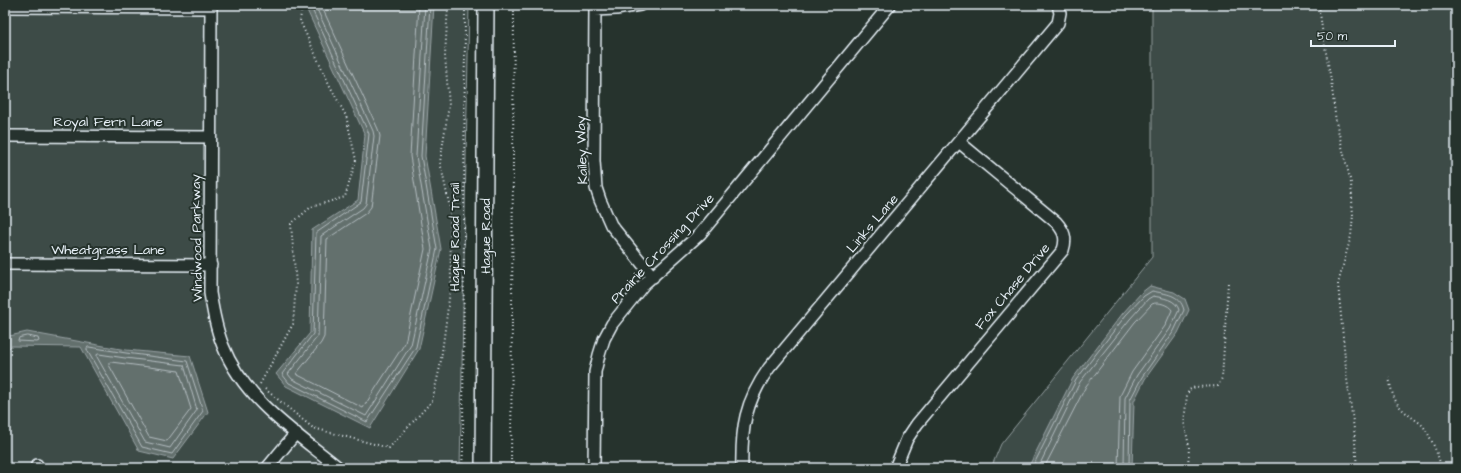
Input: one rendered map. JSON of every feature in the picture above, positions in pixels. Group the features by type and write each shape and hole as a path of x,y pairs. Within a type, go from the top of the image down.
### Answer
{"main road":[{"name":"Hague Road","path":"483,468 486,5"}],"street":[{"path":"595,7 616,10 640,5"},
{"name":"Prairie Crossing Drive","path":"594,468 595,372 604,339 612,324 634,295 700,234 890,5"},
{"path":"5,7 211,6"},
{"name":"Windwood Parkway","path":"211,6 210,293 213,312 223,346 229,360 258,401 339,468"},
{"name":"Kailey Way","path":"595,7 594,161 596,188 611,226 653,277"},
{"name":"Links Lane","path":"742,468 742,448 746,415 752,396 769,368 1058,23 1059,9"},
{"name":"Royal Fern Lane","path":"5,136 210,137"},
{"name":"Fox Chase Drive","path":"895,468 907,439 917,424 1062,250 1065,244 1066,237 1056,222 959,142"},
{"name":"Wheatgrass Lane","path":"5,264 210,265"},
{"path":"267,468 296,433"}],"path":[{"path":"302,5 300,21 330,86 346,116 356,160 345,198 311,207 291,224 296,284 293,324 259,385 313,428 389,448 432,401 440,367 450,292 450,208 440,162 449,105 445,56 448,5"},
{"name":"Hague Road Trail","path":"462,468 465,5"},
{"path":"511,468 514,5"},
{"path":"1319,5 1323,36 1332,80 1336,122 1351,183 1353,215 1351,236 1338,284 1346,379 1354,429 1357,468"},
{"path":"1188,468 1190,446 1184,422 1187,395 1189,390 1195,387 1218,386 1220,384 1222,378 1228,282"},
{"path":"1389,377 1391,392 1395,402 1402,411 1423,426 1440,461 1441,468"}],"shaded area":[{"path":"5,5 469,5 460,468 5,468"},
{"path":"1152,5 1456,5 1456,468 991,468 1001,444 1152,257"}],"water":[{"path":"307,5 434,5 425,156 441,249 419,349 370,428 286,386 276,374 310,333 312,230 358,200 365,135 306,8"},
{"path":"1150,286 1174,292 1185,299 1189,310 1178,333 1145,379 1134,401 1132,468 1028,468 1073,378 1123,313 1141,293"},
{"path":"27,332 126,350 190,356 208,412 173,459 139,451 81,347 11,346 5,352 5,337"}]}
